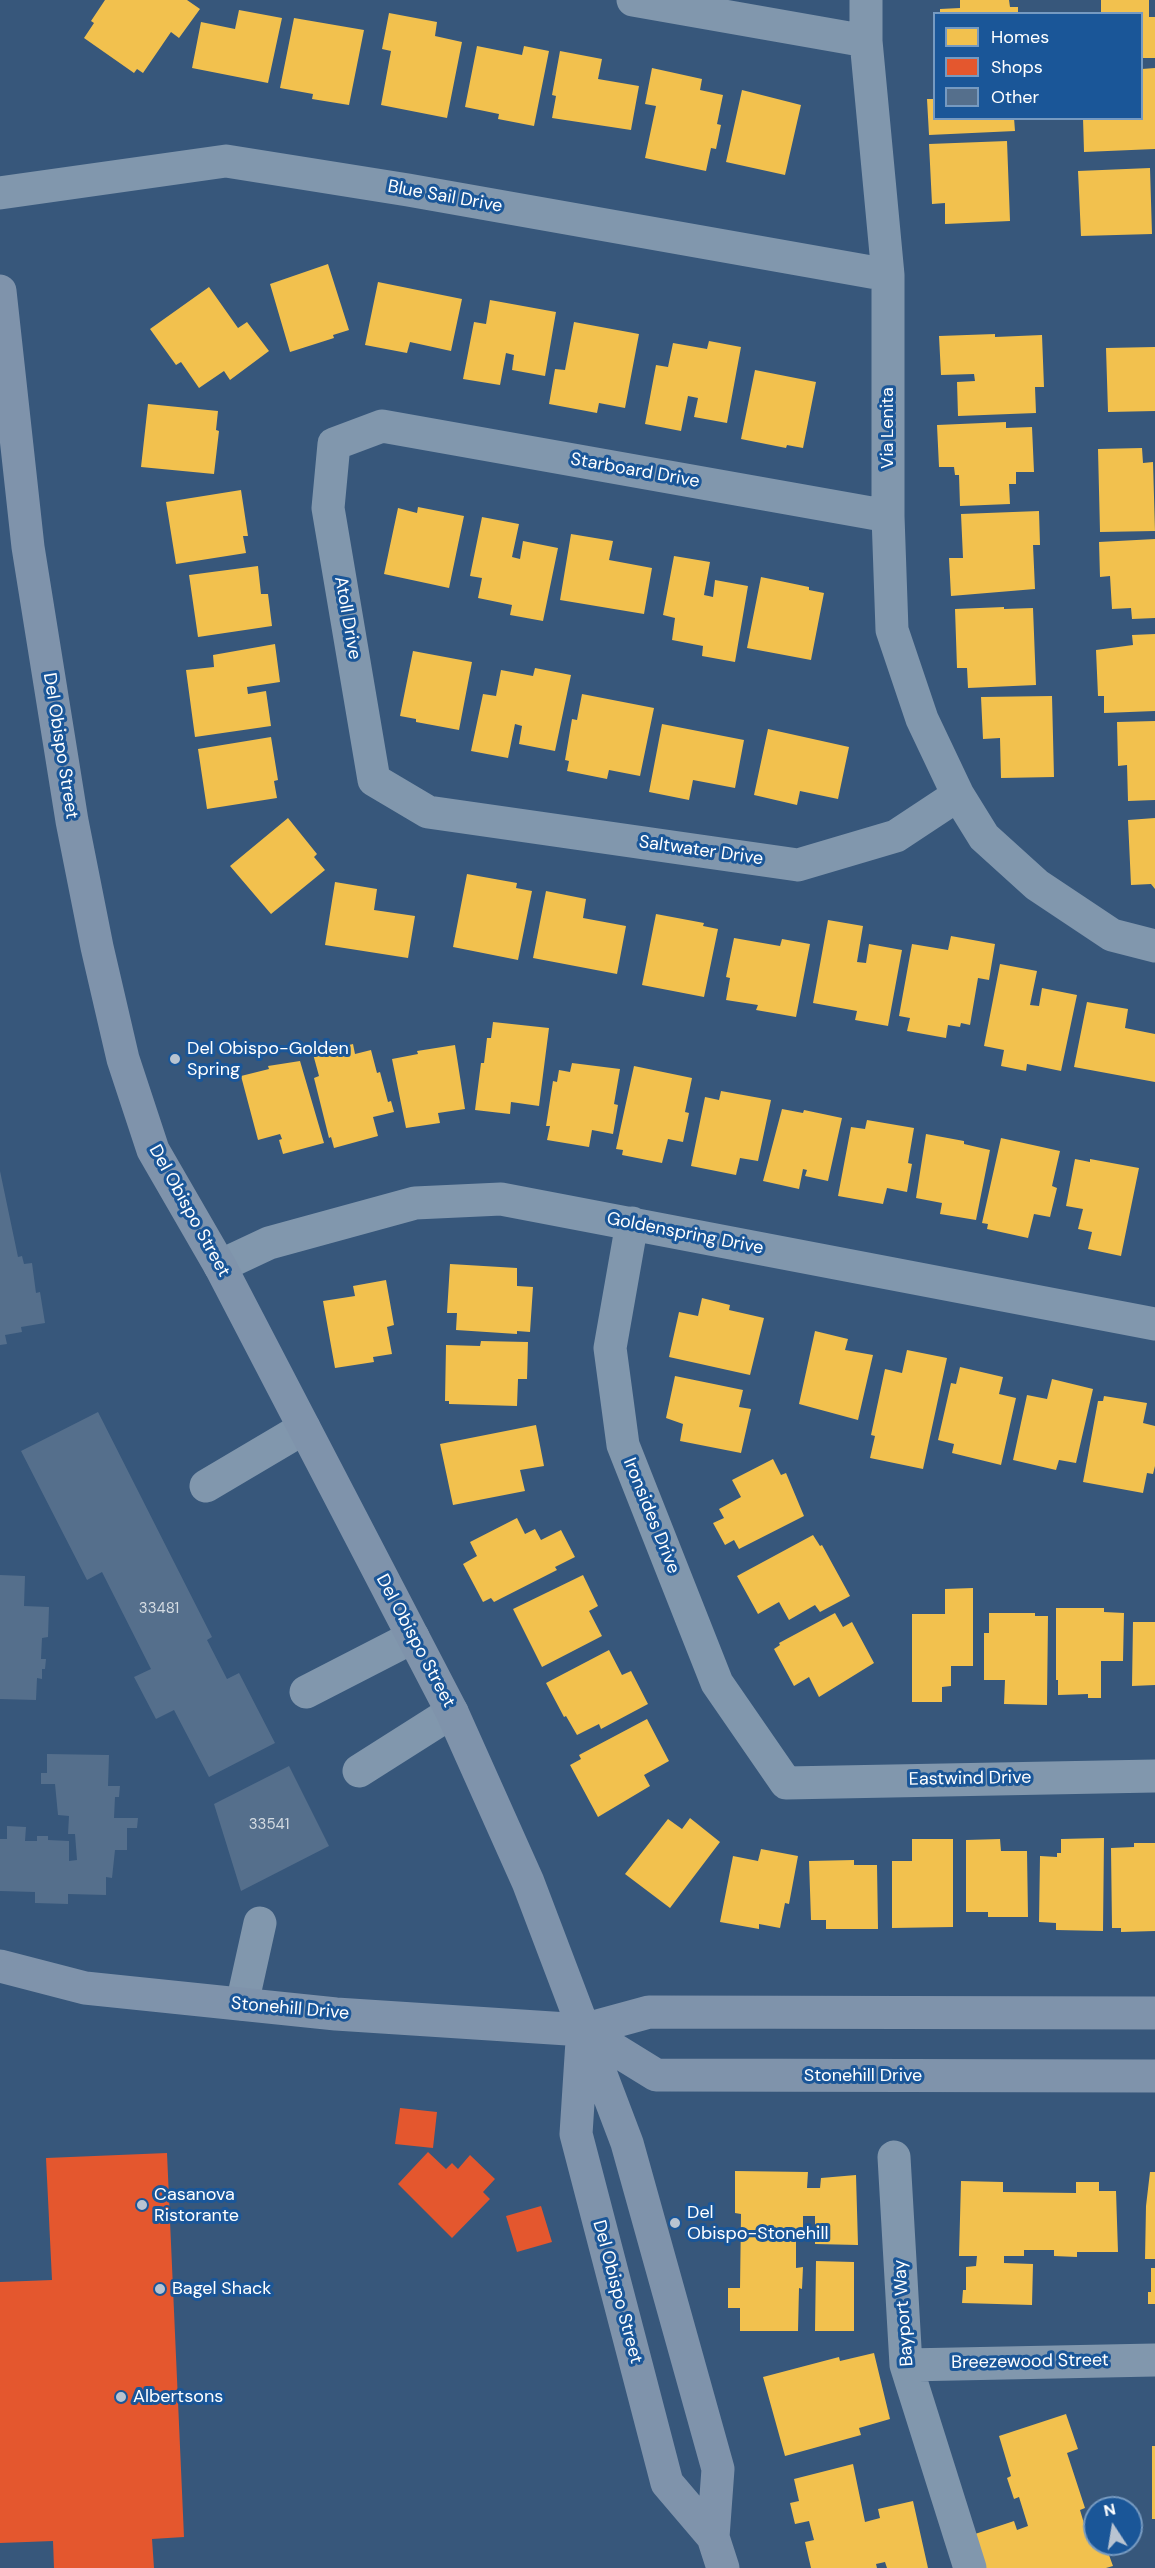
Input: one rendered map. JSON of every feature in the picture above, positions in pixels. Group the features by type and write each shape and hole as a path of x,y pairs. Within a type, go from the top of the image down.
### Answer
{"main road":[{"name":"Del Obispo Street","path":"0,291 28,547 72,821 97,947 123,1059 153,1150 220,1266 452,1712 524,1872 627,2143 718,2469 713,2537"},
{"name":"Stonehill Drive","path":"0,1966 84,1988 336,2014 583,2030 649,2012 1155,2013"},
{"name":"Del Obispo Street","path":"583,2030 576,2134 668,2483 713,2537 723,2568"},
{"name":"Stonehill Drive","path":"583,2030 656,2075 1155,2076"}],"street":[{"path":"633,0 866,41"},
{"name":"Via Lenita","path":"866,0 866,41 888,275 888,516 892,630 922,719 958,795 984,837 1037,885 1112,935 1155,946"},
{"name":"Blue Sail Drive","path":"0,193 226,161 408,190 888,275"},
{"name":"Starboard Drive","path":"382,426 888,516"},
{"name":"Atoll Drive","path":"382,426 334,444 328,508 374,780 428,812"},
{"name":"Saltwater Drive","path":"428,812 798,865 896,836 958,795"},
{"name":"Goldenspring Drive","path":"220,1266 269,1243 415,1203 501,1199 1155,1324"},
{"name":"Ironsides Drive","path":"632,1224 610,1348 623,1445 717,1683 786,1783"},
{"path":"206,1486 304,1428"},
{"path":"306,1692 413,1637"},
{"path":"359,1771 452,1712"},
{"name":"Eastwind Drive","path":"786,1783 1155,1776"},
{"path":"242,2004 260,1923"},
{"name":"Bayport Way","path":"894,2157 906,2365 970,2568"},
{"name":"Breezewood Street","path":"906,2365 1155,2360"}],"building: Homes":[{"path":"105,0 187,0 200,9 179,38 171,32 143,73 137,69 134,73 84,38 94,23 91,21"},
{"path":"960,0 1009,0 1010,7 1018,7 1018,12 940,12 940,9 960,8"},
{"path":"1101,0 1149,0 1149,17 1155,17 1155,58 1143,58 1143,12 1101,12"},
{"path":"239,10 282,18 268,83 192,68 201,22 235,29"},
{"path":"389,13 437,22 435,36 462,42 447,118 381,105 391,51 382,49"},
{"path":"294,18 364,30 349,105 312,99 313,94 280,88"},
{"path":"477,46 522,55 524,46 549,51 534,126 498,119 499,114 465,107"},
{"path":"560,51 602,59 598,79 639,86 631,130 552,118 556,96 552,95"},
{"path":"652,68 702,79 700,90 723,95 717,124 721,125 716,149 711,148 706,171 645,158 656,106 645,104"},
{"path":"1155,68 1155,149 1084,152 1083,120 1143,120 1143,69"},
{"path":"742,90 801,105 785,175 726,162"},
{"path":"927,99 933,99 933,120 1014,120 1015,131 929,135"},
{"path":"1007,141 1010,221 945,224 945,203 932,204 929,144"},
{"path":"1150,168 1152,234 1081,236 1078,171"},
{"path":"328,264 349,330 333,335 334,338 290,352 270,284"},
{"path":"378,282 462,299 451,351 410,342 407,353 365,345"},
{"path":"209,287 238,328 247,322 269,351 230,380 224,371 199,388 181,362 176,365 150,329"},
{"path":"490,300 556,312 545,376 512,370 514,355 506,353 500,385 463,379 474,322 486,324"},
{"path":"574,322 639,334 625,408 599,403 597,413 549,404 555,369 565,370"},
{"path":"995,334 995,337 1042,335 1044,387 1035,387 1036,413 958,416 957,382 975,381 974,374 941,375 939,336"},
{"path":"709,341 741,347 727,423 694,417 698,398 688,396 681,431 645,424 656,365 668,367 673,343 707,349"},
{"path":"1155,347 1155,411 1108,412 1106,348"},
{"path":"755,370 816,382 803,448 787,445 786,448 741,439"},
{"path":"148,404 218,411 216,430 219,431 214,474 141,467"},
{"path":"1006,422 1006,428 1032,427 1034,472 1016,472 1016,484 1009,484 1010,504 960,506 959,475 955,475 954,467 939,467 937,425"},
{"path":"1142,448 1143,463 1153,462 1155,531 1100,532 1098,449"},
{"path":"241,490 248,536 243,536 246,553 176,564 166,502"},
{"path":"418,507 464,516 449,588 384,574 398,508 417,513"},
{"path":"1039,511 1040,545 1033,545 1035,589 951,596 949,558 963,558 961,514"},
{"path":"482,517 519,524 512,557 520,559 523,541 558,548 543,621 510,615 512,605 478,598 482,578 470,576"},
{"path":"571,534 613,541 609,560 652,568 644,614 560,600"},
{"path":"1155,539 1155,618 1132,619 1131,608 1112,609 1110,576 1100,577 1099,542"},
{"path":"674,556 710,562 704,595 713,597 715,580 748,586 735,662 702,656 703,646 672,640 675,618 663,615"},
{"path":"258,566 261,594 268,594 272,626 198,637 189,575"},
{"path":"761,577 809,587 809,590 824,593 811,660 747,648"},
{"path":"1004,607 1004,609 1033,608 1036,685 968,688 967,668 957,668 955,609"},
{"path":"1155,634 1155,711 1104,713 1104,696 1098,696 1096,650 1133,645 1132,635"},
{"path":"275,644 280,682 247,687 248,694 266,691 271,726 195,737 186,670 214,667 213,655"},
{"path":"413,651 472,662 459,730 416,722 416,719 400,716"},
{"path":"535,668 571,675 555,751 519,744 522,726 515,724 508,758 471,751 483,694 496,696 501,670 533,676"},
{"path":"582,694 654,708 640,776 609,770 607,779 567,771 569,761 565,760 572,719 577,720"},
{"path":"1052,696 1054,777 1001,778 1000,738 983,739 981,697"},
{"path":"1155,721 1155,800 1128,801 1127,765 1118,766 1117,722"},
{"path":"662,724 744,740 735,788 693,780 689,800 649,792"},
{"path":"768,729 849,747 838,799 800,791 797,805 754,795"},
{"path":"271,737 278,780 274,781 277,798 207,809 198,749"},
{"path":"288,818 317,854 314,857 325,870 271,914 230,866"},
{"path":"1155,818 1155,889 1151,884 1131,885 1128,820"},
{"path":"467,874 517,883 516,888 532,891 518,960 453,947"},
{"path":"335,882 377,889 374,910 415,916 408,958 325,945"},
{"path":"546,891 586,899 583,918 626,926 617,974 533,958"},
{"path":"656,914 704,923 703,926 718,929 704,997 642,985"},
{"path":"828,920 863,926 857,962 866,963 869,944 902,950 888,1026 855,1020 857,1011 813,1003"},
{"path":"951,936 995,944 989,980 978,978 970,1025 961,1023 960,1027 948,1025 946,1038 907,1031 910,1018 899,1016 912,944 948,950"},
{"path":"734,938 780,946 782,939 810,944 796,1017 756,1010 758,1005 726,1000 730,978 726,977"},
{"path":"1000,964 1037,971 1030,1005 1039,1006 1042,988 1077,995 1061,1071 1027,1064 1026,1071 1001,1066 1004,1050 984,1046"},
{"path":"1087,1002 1128,1009 1125,1028 1155,1034 1155,1082 1074,1067"},
{"path":"493,1022 549,1028 539,1106 511,1102 510,1114 475,1110 481,1063 484,1063 487,1038 491,1038"},
{"path":"353,1044 355,1054 371,1050 377,1073 380,1072 388,1102 391,1101 394,1112 373,1117 378,1136 334,1148 331,1137 329,1138 314,1078 319,1076 313,1054"},
{"path":"455,1045 465,1109 438,1113 440,1123 406,1128 392,1059 418,1054 417,1051"},
{"path":"300,1061 324,1143 283,1154 279,1140 282,1139 280,1134 258,1140 241,1076 269,1069 268,1066"},
{"path":"572,1063 620,1069 614,1104 618,1105 613,1134 592,1130 589,1147 547,1140 550,1126 546,1126 553,1081 557,1082 559,1070 570,1072"},
{"path":"634,1066 692,1078 685,1112 689,1113 683,1142 668,1139 662,1163 622,1155 623,1150 616,1149"},
{"path":"721,1091 771,1100 758,1161 740,1158 736,1175 691,1166 705,1097 719,1100"},
{"path":"782,1109 803,1113 804,1110 842,1118 828,1181 805,1176 807,1170 803,1169 799,1189 763,1181"},
{"path":"867,1120 914,1128 908,1163 912,1164 907,1192 887,1188 883,1204 838,1196 851,1127 865,1129"},
{"path":"926,1134 964,1141 964,1144 990,1150 976,1220 940,1214 942,1203 916,1198"},
{"path":"1001,1138 1060,1151 1052,1186 1057,1188 1050,1217 1034,1214 1028,1238 987,1229 988,1224 982,1223"},
{"path":"1075,1159 1090,1162 1090,1159 1139,1168 1121,1256 1088,1249 1092,1232 1078,1229 1083,1209 1066,1206"},
{"path":"450,1264 517,1268 517,1286 533,1287 530,1332 517,1331 517,1334 456,1330 457,1313 447,1313"},
{"path":"386,1280 394,1325 387,1327 392,1354 373,1357 374,1362 335,1368 323,1301 355,1296 353,1286"},
{"path":"702,1298 730,1305 729,1310 764,1318 750,1375 669,1357 679,1312 698,1316"},
{"path":"815,1331 848,1339 845,1350 873,1355 858,1420 799,1404"},
{"path":"481,1341 528,1342 527,1379 518,1379 517,1406 449,1404 449,1401 445,1401 446,1345 480,1346"},
{"path":"907,1350 947,1358 923,1469 870,1458 875,1436 871,1435 885,1369 902,1373"},
{"path":"960,1367 1003,1377 999,1394 1016,1398 1001,1465 952,1453 954,1444 938,1440 951,1383 956,1384"},
{"path":"675,1376 743,1390 739,1407 751,1409 741,1453 680,1441 683,1424 666,1418"},
{"path":"1052,1379 1093,1389 1076,1463 1059,1460 1056,1470 1013,1460 1027,1395 1047,1399"},
{"path":"1104,1396 1147,1403 1143,1423 1155,1426 1155,1466 1153,1474 1147,1473 1143,1493 1083,1482 1098,1401 1103,1401"},
{"path":"536,1425 544,1466 520,1470 525,1491 453,1505 440,1444"},
{"path":"773,1459 781,1475 786,1473 804,1516 739,1549 734,1540 725,1545 713,1523 724,1518 719,1509 741,1497 732,1480"},
{"path":"517,1518 525,1534 535,1529 541,1540 561,1530 575,1557 555,1567 557,1570 494,1602 491,1598 483,1602 463,1564 477,1556 470,1542"},
{"path":"813,1535 820,1546 822,1545 850,1596 820,1612 815,1605 789,1620 779,1602 758,1614 737,1576"},
{"path":"583,1575 598,1606 589,1611 602,1636 542,1667 513,1609"},
{"path":"973,1588 973,1666 951,1666 951,1686 942,1687 942,1702 912,1702 912,1614 945,1614 945,1589"},
{"path":"1056,1608 1104,1608 1104,1612 1124,1613 1123,1661 1101,1661 1101,1698 1088,1698 1088,1694 1058,1695"},
{"path":"835,1613 843,1627 852,1622 874,1663 819,1697 809,1677 794,1686 774,1649 780,1645 779,1643"},
{"path":"989,1613 1035,1613 1035,1616 1048,1616 1047,1705 1004,1704 1005,1680 984,1680 984,1633 989,1633"},
{"path":"1133,1622 1155,1622 1155,1685 1132,1686"},
{"path":"609,1650 622,1675 631,1671 648,1704 601,1729 599,1724 577,1735 566,1716 564,1717 546,1683"},
{"path":"647,1719 669,1761 644,1775 650,1786 598,1817 570,1765 581,1759 579,1755"},
{"path":"690,1818 720,1842 670,1908 625,1874 668,1819 682,1829"},
{"path":"1104,1838 1103,1931 1056,1930 1056,1923 1039,1922 1040,1856 1057,1857 1057,1853 1061,1853 1061,1839"},
{"path":"912,1839 953,1839 953,1927 892,1928 892,1861 912,1861"},
{"path":"1000,1839 1001,1851 1027,1851 1028,1917 988,1917 988,1912 966,1912 966,1840"},
{"path":"1134,1843 1155,1843 1155,1931 1121,1932 1121,1928 1112,1928 1111,1848 1134,1847"},
{"path":"761,1849 798,1856 789,1904 785,1903 780,1928 759,1924 759,1929 720,1922 733,1856 758,1861"},
{"path":"854,1860 854,1865 877,1865 878,1929 826,1929 826,1920 811,1920 809,1861"},
{"path":"735,2171 808,2172 807,2188 820,2188 821,2178 856,2175 858,2245 815,2244 815,2216 803,2216 803,2236 796,2236 796,2268 803,2267 802,2289 799,2288 798,2331 740,2331 740,2308 728,2308 728,2288 740,2288 741,2214 735,2213"},
{"path":"1150,2172 1155,2172 1155,2259 1145,2259 1146,2206"},
{"path":"961,2181 1003,2182 1003,2192 1076,2193 1076,2182 1099,2182 1099,2191 1116,2191 1118,2252 1077,2252 1077,2257 1054,2256 1054,2250 1024,2250 1024,2256 1004,2256 1004,2263 1033,2264 1032,2305 962,2303 963,2290 966,2290 966,2267 976,2266 977,2256 959,2256"},
{"path":"816,2261 854,2262 854,2331 815,2331"},
{"path":"1151,2268 1155,2268 1155,2304 1148,2304 1148,2292 1151,2292"},
{"path":"874,2353 890,2419 859,2428 861,2435 785,2456 763,2377 839,2357 840,2361"},
{"path":"1066,2414 1078,2449 1067,2453 1083,2502 1083,2509 1080,2510 1083,2520 1083,2556 1109,2556 1113,2566 1106,2568 986,2568 975,2534 1014,2521 1017,2530 1028,2526 1019,2497 1014,2499 1007,2478 1011,2476 999,2436"},
{"path":"1152,2446 1155,2446 1155,2519 1152,2519"},
{"path":"853,2464 865,2522 880,2518 878,2509 913,2501 928,2568 887,2568 885,2562 876,2564 877,2568 811,2568 805,2542 814,2540 809,2521 795,2524 790,2503 799,2501 794,2479"}],"building: Shops":[{"path":"400,2108 437,2112 433,2148 395,2144"},
{"path":"428,2152 446,2169 452,2163 458,2169 470,2155 495,2179 483,2192 490,2199 452,2238 398,2184"},
{"path":"167,2153 184,2537 152,2539 154,2568 54,2568 53,2541 0,2543 0,2282 52,2280 46,2158"},
{"path":"541,2206 552,2242 517,2252 506,2216"}],"building: Other":[{"path":"0,1171 18,1257 22,1256 24,1264 32,1263 36,1293 40,1292 45,1323 21,1327 22,1332 5,1335 7,1344 0,1345"},
{"path":"98,1412 212,1637 207,1640 227,1679 239,1673 275,1743 209,1777 174,1710 156,1719 134,1677 151,1669 102,1572 87,1580 21,1451"},
{"path":"0,1575 25,1576 24,1606 49,1607 48,1637 42,1638 41,1659 46,1659 45,1669 42,1669 42,1679 37,1678 36,1700 0,1699"},
{"path":"47,1754 109,1755 108,1786 120,1786 119,1797 115,1797 114,1818 138,1818 137,1828 127,1828 127,1850 115,1850 112,1878 106,1877 106,1895 68,1894 68,1904 35,1903 35,1892 0,1891 0,1839 7,1839 7,1826 26,1827 25,1841 37,1841 37,1836 48,1836 48,1840 69,1841 69,1861 77,1860 75,1834 68,1834 69,1816 58,1815 55,1784 41,1784 41,1773 47,1773"},
{"path":"289,1766 329,1846 241,1891 214,1804"}],"place":[{"name":"Del Obispo-Golden Spring","path":"175,1059"},
{"name":"Casanova Ristorante","path":"142,2205"},
{"name":"Del Obispo-Stonehill","path":"675,2223"},
{"name":"Bagel Shack","path":"160,2289"},
{"name":"Albertsons","path":"121,2397"}]}
